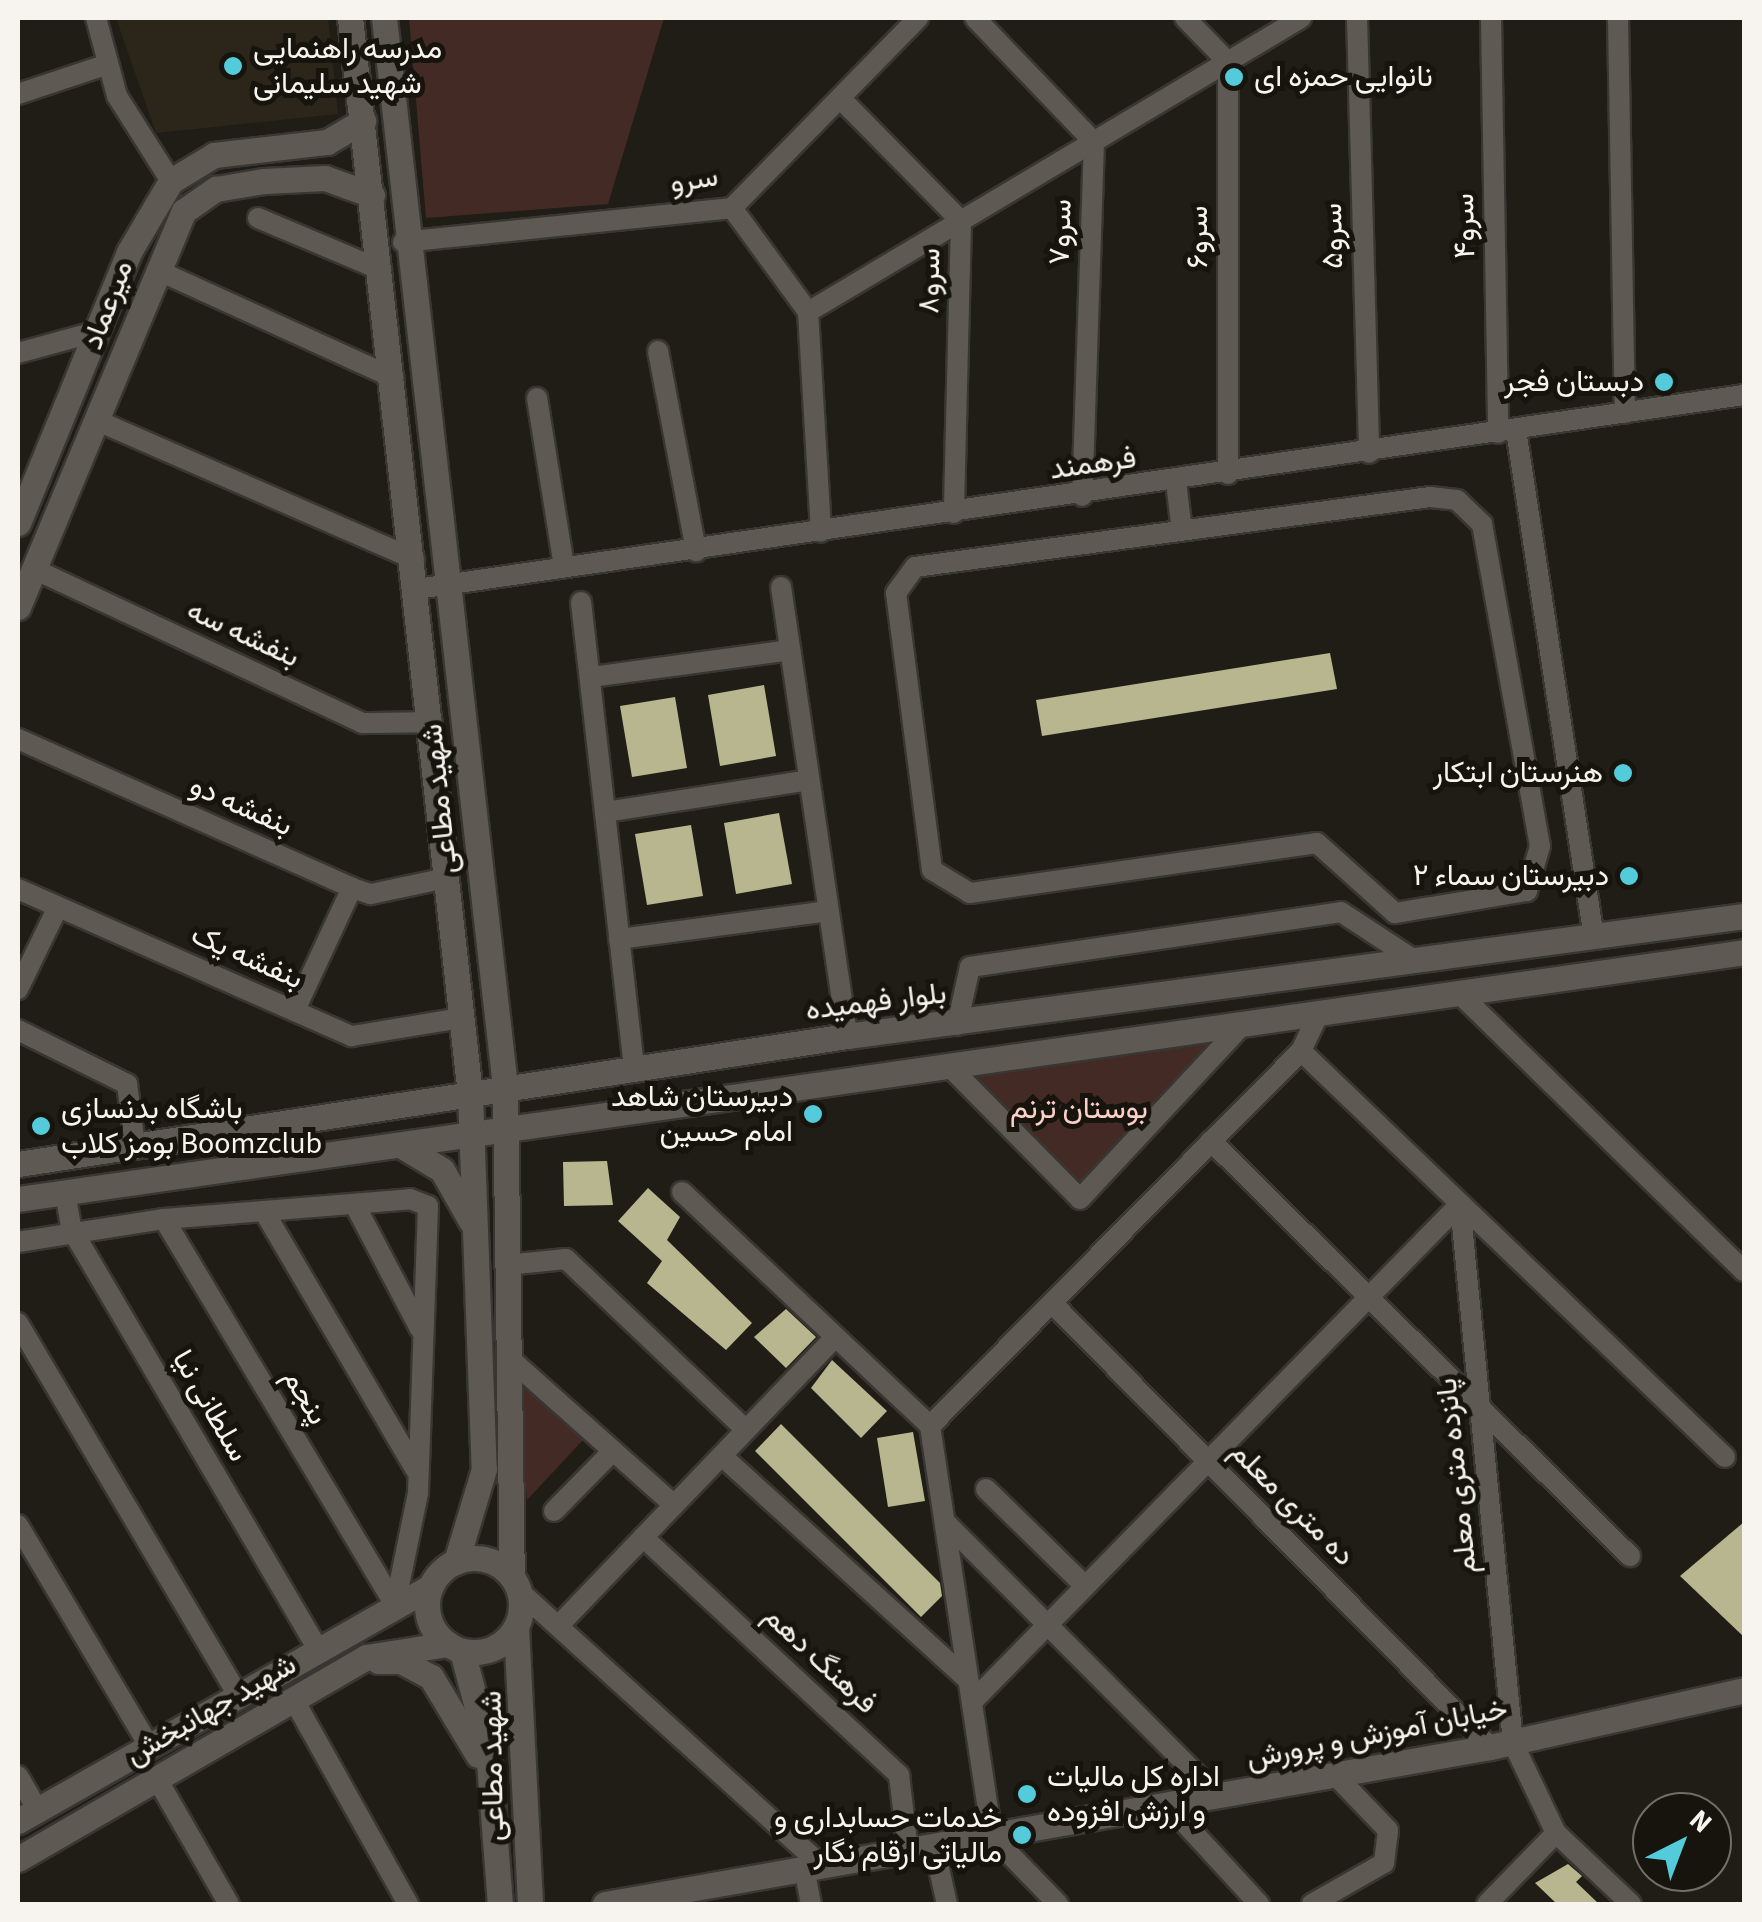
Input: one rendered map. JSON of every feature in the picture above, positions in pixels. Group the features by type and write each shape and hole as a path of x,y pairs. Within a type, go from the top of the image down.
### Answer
{"street":[{"path":"96,18 117,96 171,181 214,155 327,142 363,120"},
{"name":"شهید مطاعی","path":"350,18 394,378 470,1094 484,1469 456,1562"},
{"name":"شهید مطاعی","path":"384,18 403,242 449,586 505,1087 516,1584"},
{"name":"سرو","path":"403,242 732,208 918,18"},
{"path":"976,18 1094,142"},
{"path":"1185,18 1228,62"},
{"path":"808,312 1301,18"},
{"name":"سرو۵","path":"1357,18 1368,453"},
{"name":"سرو۴","path":"1491,18 1507,431 1594,938"},
{"path":"1618,18 1626,413"},
{"name":"سرو۶","path":"1228,62 1228,474"},
{"path":"18,94 108,64"},
{"name":"سرو۸","path":"842,99 961,221 954,512"},
{"path":"327,142 339,157 333,180"},
{"name":"سرو۷","path":"1082,496 1094,142"},
{"name":"میرعماد","path":"18,606 184,211 216,190 333,180 372,195"},
{"name":"میرعماد","path":"18,523 94,332 171,181"},
{"path":"732,208 808,312 820,532"},
{"path":"258,218 381,270"},
{"path":"157,270 394,378"},
{"path":"18,352 94,332"},
{"path":"658,351 696,551"},
{"name":"فرهمند","path":"417,589 1082,496 1744,395"},
{"path":"537,398 564,567"},
{"path":"98,420 414,559"},
{"path":"1176,482 1182,531"},
{"path":"1430,497 1458,500 1482,524 1540,846 1527,891 1395,913 1317,844 970,893 932,870 896,593 916,567 1182,531 1430,497"},
{"name":"بنفشه سه","path":"36,570 362,723 432,722"},
{"path":"781,587 847,1036"},
{"path":"581,602 634,1068"},
{"path":"591,678 790,650"},
{"name":"بنفشه دو","path":"18,740 352,888 371,894 446,878"},
{"path":"605,812 809,780"},
{"path":"296,1010 352,888"},
{"name":"بنفشه یک","path":"18,889 352,1036 461,1018"},
{"path":"18,989 58,907"},
{"path":"619,938 828,910"},
{"path":"957,1025 970,967 1340,912 1416,962"},
{"name":"بلوار فهمیده","path":"18,1164 847,1036 957,1025 1744,916"},
{"path":"18,1200 473,1138 1744,952"},
{"path":"1458,994 1744,1271"},
{"path":"930,1426 1301,1051 1319,1014"},
{"path":"950,1067 1080,1198 1242,1025"},
{"path":"18,1030 127,1084 135,1145"},
{"path":"1301,1051 1725,1457"},
{"path":"1212,1142 1630,1556"},
{"path":"389,1148 406,1147 436,1164 474,1228"},
{"name":"سلطانی نیا","path":"65,1192 72,1230 316,1646"},
{"path":"682,1192 930,1426 992,1836 1058,1904"},
{"path":"18,1242 72,1230 164,1220 356,1207 410,1199 428,1206 416,1471 394,1606"},
{"path":"972,1702 1460,1204"},
{"name":"پانزده متری معلم","path":"1460,1204 1480,1408 1501,1745"},
{"path":"356,1207 420,1330"},
{"path":"265,1213 416,1471"},
{"name":"پنجم","path":"164,1220 394,1606"},
{"path":"506,1265 566,1259 746,1430"},
{"name":"ده متری معلم","path":"1052,1303 1208,1461 1501,1745"},
{"path":"18,1323 239,1696"},
{"path":"561,1623 834,1339"},
{"path":"509,1358 674,1505"},
{"path":"554,1511 613,1451"},
{"path":"722,1456 968,1680"},
{"path":"986,1489 1086,1586"},
{"path":"944,1522 1219,1796"},
{"path":"18,1525 149,1746"},
{"name":"فرهنگ دهم","path":"644,1537 900,1775 908,1851"},
{"path":"516,1584 516,1628 493,1649 455,1647 429,1618 431,1586 456,1562 480,1558 516,1584 812,1866 811,1904"},
{"name":"شهید جهانبخش","path":"27,1815 239,1696 316,1646 431,1586"},
{"name":"شهید مطاعی","path":"516,1628 525,1662 530,1904"},
{"name":"شهید مطاعی","path":"455,1647 492,1794 500,1904"},
{"name":"شهید جهانبخش","path":"18,1859 348,1666 455,1647"},
{"path":"348,1666 401,1660 431,1677 465,1726 492,1794"},
{"name":"خیابان آموزش و پرورش","path":"605,1904 676,1898 812,1866 1501,1745 1744,1690"},
{"path":"294,1700 408,1904"},
{"path":"1501,1745 1556,1833 1631,1904"},
{"path":"1312,1904 1384,1863 1388,1830 1336,1775"},
{"path":"18,1776 27,1815"},
{"path":"157,1779 230,1904"},
{"path":"61,1795 78,1825"},
{"path":"1169,1806 1260,1904"},
{"path":"1487,1904 1556,1833"},
{"path":"934,1846 946,1904"}],"shaded area":[{"name":"مدرسه راهنمایی شهید سلیمانی","path":"116,18 328,18 338,114 156,133"}],"green space":[{"path":"409,18 664,18 608,204 426,218"},
{"name":"بوستان ترنم","path":"1219,1036 1080,1183 968,1073"},
{"path":"516,1378 583,1440 527,1500"}],"building":[{"path":"1330,653 1337,689 1042,736 1036,700"},
{"path":"764,685 776,756 720,766 708,695"},
{"path":"675,697 687,768 632,777 620,706"},
{"path":"779,813 792,884 736,894 724,823"},
{"path":"691,825 703,896 647,905 635,834"},
{"path":"607,1161 613,1205 564,1206 563,1162"},
{"path":"648,1188 680,1217 667,1240 752,1323 726,1350 647,1283 662,1261 618,1221"},
{"path":"786,1309 816,1337 786,1368 754,1337"},
{"path":"832,1360 887,1411 861,1438 811,1388"},
{"path":"781,1424 940,1583 942,1596 921,1617 755,1451"},
{"path":"913,1432 925,1501 888,1507 877,1438"},
{"path":"1744,1522 1744,1637 1680,1576"},
{"path":"1568,1864 1582,1876 1576,1882 1599,1904 1557,1904 1535,1883"}],"place":[{"name":"مدرسه راهنمایی شهید سلیمانی","path":"233,66"},
{"name":"نانوایی حمزه ای","path":"1234,77"},
{"name":"دبستان فجر","path":"1664,382"},
{"name":"هنرستان ابتکار","path":"1623,773"},
{"name":"دبیرستان سماء ٢","path":"1629,876"},
{"name":"دبیرستان شاهد امام حسین","path":"813,1114"},
{"name":"باشگاه بدنسازی بومز کلاب Boomzclub","path":"41,1126"},
{"name":"اداره کل مالیات و ارزش افزوده","path":"1027,1794"},
{"name":"خدمات حسابداری و مالیاتی ارقام نگار","path":"1022,1835"}]}
